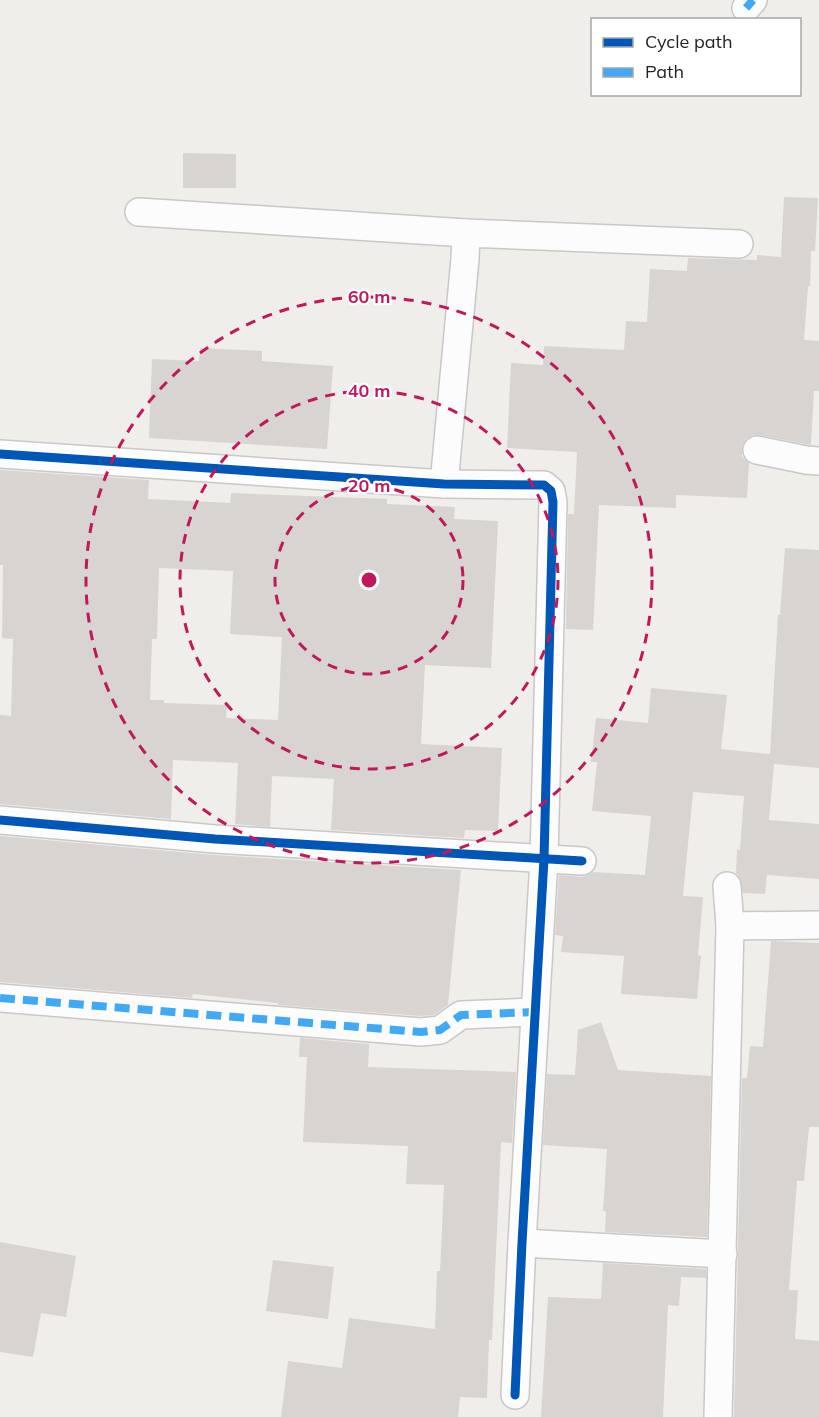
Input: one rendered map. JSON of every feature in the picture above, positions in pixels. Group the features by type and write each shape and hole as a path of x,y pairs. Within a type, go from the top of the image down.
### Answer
{"street":[{"path":"138,212 466,232 740,244"},
{"path":"444,484 466,232"},
{"path":"757,450 819,461"},
{"path":"0,454 444,484 544,485 551,491 553,502 544,859 515,1395"},
{"path":"0,820 215,838 582,861"},
{"path":"718,1417 730,926 727,886"},
{"path":"730,926 819,925"},
{"path":"0,998 422,1032 440,1030 461,1015 536,1012"},
{"path":"522,1244 723,1254"}],"building":[{"path":"183,153 236,154 236,188 183,188"},
{"path":"784,197 818,198 815,251 811,251 804,340 819,341 819,391 814,391 811,445 760,435 753,435 746,439 742,447 742,456 749,463 747,498 676,495 676,508 599,505 593,630 566,629 568,514 574,514 577,452 507,448 511,363 543,365 544,346 624,350 626,321 647,322 650,269 687,271 688,258 757,260 757,255 781,257"},
{"path":"200,348 262,351 262,361 333,366 327,449 149,438 152,359 199,361"},
{"path":"0,470 149,480 148,499 230,503 231,493 387,499 387,504 455,507 454,519 498,521 491,668 425,665 421,744 502,748 498,831 465,830 464,838 331,830 334,779 272,776 270,827 235,824 238,763 173,760 171,819 0,804 0,715 11,716 13,639 2,638 3,565 0,565","holes":["159,568 233,571 230,634 282,637 278,720 226,718 227,705 164,703 164,700 150,700 152,639 157,639"]},
{"path":"785,548 819,550 819,768 774,764 769,820 819,824 819,879 767,875 765,894 743,893 740,878 736,873 744,796 693,792 683,896 703,897 697,999 621,994 624,956 561,952 563,936 555,935 559,875 582,877 593,872 645,875 651,816 592,811 597,762 591,762 596,718 648,723 651,688 727,695 721,749 770,754 778,615 780,615"},
{"path":"0,836 214,855 461,870 448,1005 434,1015 421,1016 278,1005 278,1003 193,994 192,998 0,982"},
{"path":"771,941 819,943 819,1127 809,1127 804,1181 797,1181 789,1290 798,1290 795,1339 819,1341 819,1417 734,1417 742,1078 747,1078 750,1046 763,1047"},
{"path":"601,1022 618,1070 711,1076 707,1237 605,1232 606,1211 603,1211 607,1149 543,1145 547,1074 575,1075 578,1030"},
{"path":"300,1038 369,1044 368,1067 516,1072 512,1143 501,1142 492,1340 489,1340 487,1398 460,1397 458,1417 281,1417 288,1361 342,1368 349,1318 435,1329 437,1271 440,1271 444,1185 406,1184 408,1146 303,1142 307,1057 299,1057"},
{"path":"0,1242 76,1256 66,1317 41,1313 33,1357 0,1352"},
{"path":"273,1260 334,1267 328,1319 266,1311"},
{"path":"603,1263 706,1269 706,1278 681,1277 679,1306 668,1305 663,1417 541,1417 548,1297 601,1299"}],"marked path":[{"path":"746,8 753,0"},
{"path":"0,998 421,1032 440,1030 461,1015 535,1012"}],"cycle path":[{"path":"0,454 444,484 544,485 551,491 553,502 544,859 515,1395"},
{"path":"0,820 215,839 582,861"}]}
